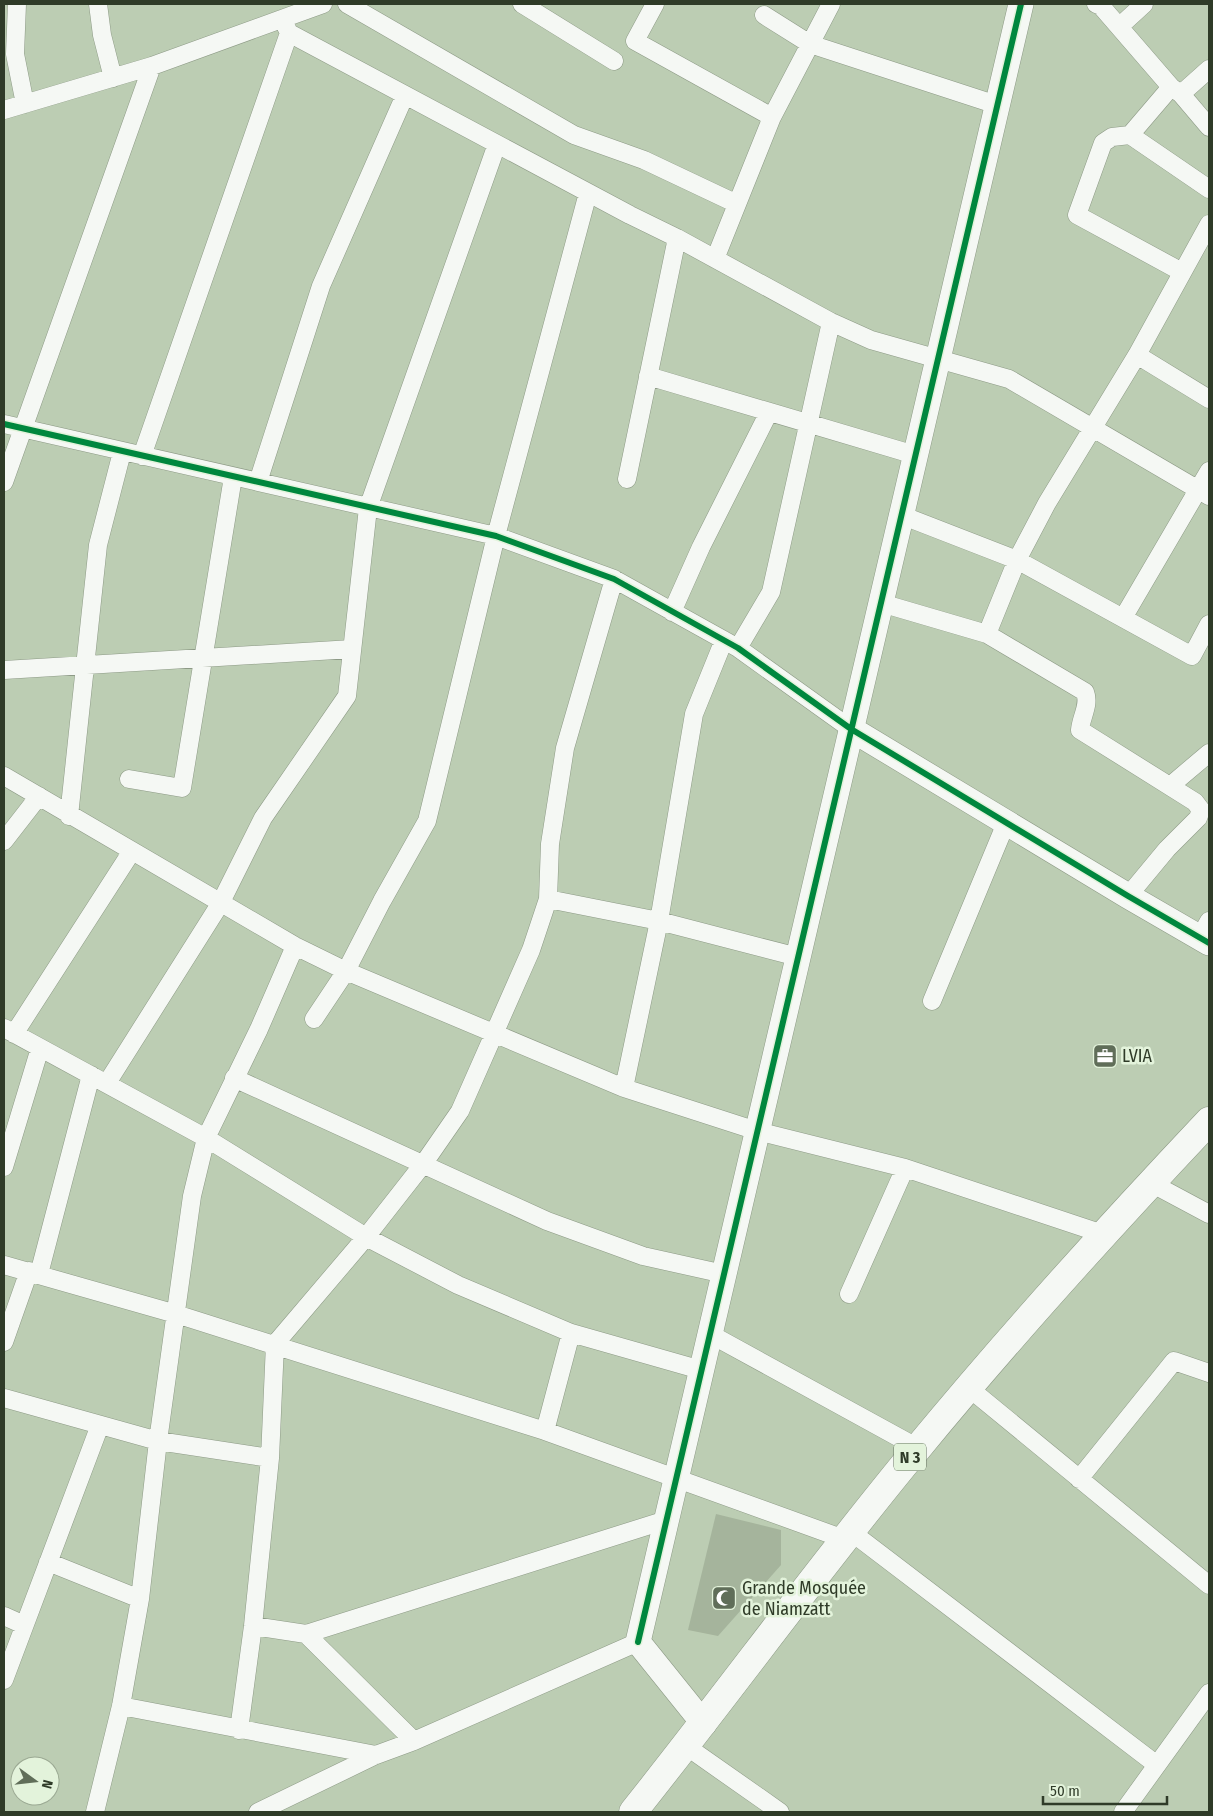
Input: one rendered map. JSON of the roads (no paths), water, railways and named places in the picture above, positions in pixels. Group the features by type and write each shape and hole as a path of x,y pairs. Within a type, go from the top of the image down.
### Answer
{"main road":[{"name":"N 3","path":"632,1812 704,1724 847,1535 918,1448 1103,1234 1209,1121"}],"street":[{"path":"17,4 10,22 15,54 10,112 113,78 286,26 315,5"},
{"path":"98,4 102,35 113,78"},
{"path":"347,4 574,135 644,160 735,203"},
{"path":"522,4 614,61"},
{"path":"655,4 635,41 772,117"},
{"path":"715,259 735,203 772,117 831,4"},
{"path":"638,1642 1021,4"},
{"path":"1099,4 1209,127"},
{"path":"1120,26 1144,4"},
{"path":"764,15 810,44 997,105"},
{"path":"286,26 405,95 588,193 677,238 831,322 871,340 1009,379 1204,493"},
{"path":"142,456 286,26"},
{"path":"4,482 152,66"},
{"path":"1182,272 1077,216 1103,143 1112,137 1130,135 1176,91 1209,69"},
{"path":"258,482 321,286 405,95"},
{"path":"1130,135 1209,189"},
{"path":"4,1342 34,1272 99,1080 220,904 264,818 347,696 368,508 497,144"},
{"path":"314,1019 346,971 426,821 496,536 588,193"},
{"path":"987,634 1017,560 1046,503 1137,355 1209,224"},
{"path":"627,478 677,238"},
{"path":"624,1088 659,921 694,714 731,644 770,592 831,322"},
{"path":"1137,355 1209,399"},
{"path":"648,376 915,455"},
{"path":"672,612 701,547 769,412"},
{"path":"4,424 496,536 614,580 731,644 851,729 1128,896 1206,934"},
{"path":"69,816 98,545 122,452"},
{"path":"1124,618 1204,493 1209,471"},
{"path":"129,779 182,788 233,477"},
{"path":"901,515 1017,560 1192,656 1209,624"},
{"path":"239,1730 253,1626 270,1458 275,1344 366,1237 424,1163 460,1111 531,950 548,900 550,844 565,748 614,580"},
{"path":"881,603 987,634 1085,692 1087,706 1081,721 1080,730 1195,802 1201,810 1198,818 1167,849 1128,896"},
{"path":"4,670 352,649"},
{"path":"1170,786 1209,753"},
{"path":"4,776 69,816 295,946 346,971 624,1088 757,1131 905,1168 1103,1234"},
{"path":"4,841 39,796"},
{"path":"932,1002 1006,823"},
{"path":"132,851 9,1031 206,1138 366,1237 458,1285 571,1333 701,1370"},
{"path":"548,900 659,921 798,957"},
{"path":"94,1812 121,1706 140,1599 158,1441 192,1196 206,1138 259,1029 295,946"},
{"path":"4,1167 40,1048"},
{"path":"234,1078 424,1163 547,1221 643,1256 724,1274"},
{"path":"849,1294 905,1168"},
{"path":"1151,1183 1209,1214"},
{"path":"4,1265 34,1272 275,1344 546,1431 676,1478 847,1535 1157,1765"},
{"path":"546,1431 571,1333"},
{"path":"710,1334 918,1448"},
{"path":"1079,1478 1174,1361 1209,1373"},
{"path":"969,1388 1209,1585"},
{"path":"4,1398 158,1441 270,1458"},
{"path":"4,1680 100,1425"},
{"path":"253,1626 306,1634 666,1520"},
{"path":"48,1562 140,1599"},
{"path":"4,1616 24,1625"},
{"path":"306,1634 414,1741"},
{"path":"638,1642 704,1724"},
{"path":"258,1812 376,1755 414,1741 638,1642"},
{"path":"1123,1812 1209,1693"},
{"path":"121,1706 376,1755"},
{"path":"686,1746 776,1811"}],"place":[{"name":"LVIA","path":"1105,1056"},
{"name":"Grande Mosquée de Niamzatt","path":"724,1598"}]}
